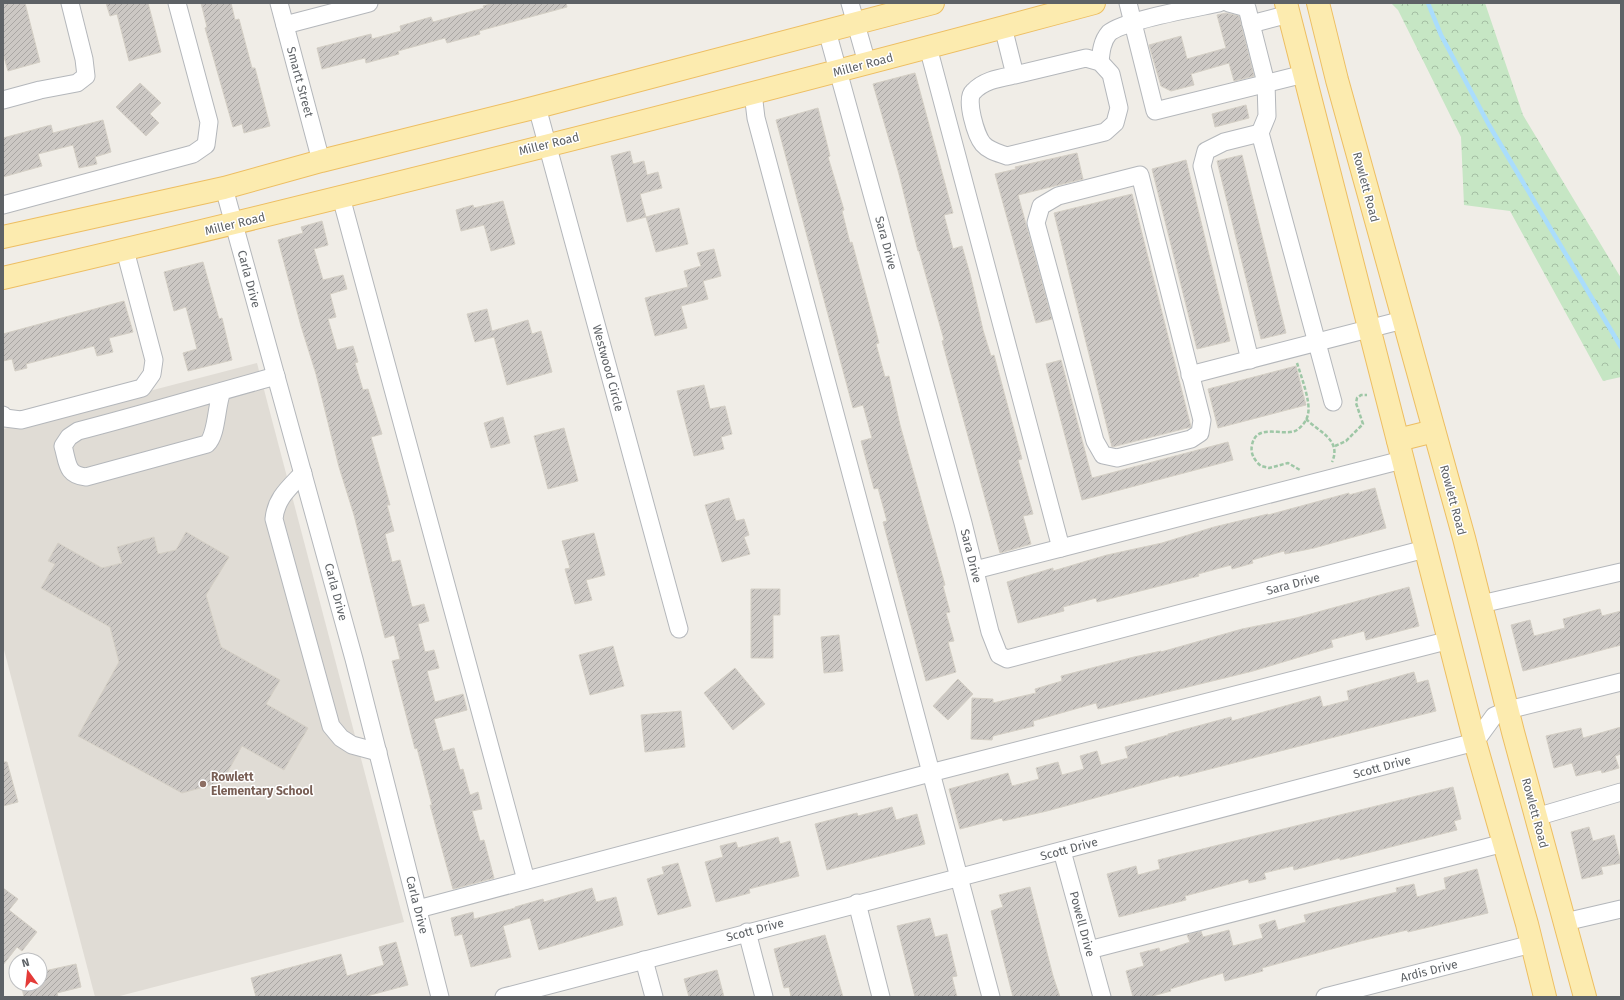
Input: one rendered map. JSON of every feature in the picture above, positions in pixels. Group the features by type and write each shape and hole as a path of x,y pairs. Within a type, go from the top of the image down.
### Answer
{"main road":[{"path":"3,237 224,188 321,161 827,31 853,13 933,3"},
{"name":"Miller Road","path":"3,278 234,224 839,72 867,63 1094,3"},
{"name":"Rowlett Road","path":"1318,3 1337,80 1481,604 1536,817 1585,997"},
{"path":"1288,9 1475,742 1504,842 1545,997"},
{"path":"1400,450 1434,431"}],"street":[{"path":"3,100 40,90 77,83 86,76 84,59 70,3"},
{"path":"3,205 193,154 206,144 209,122 177,3"},
{"name":"Smartt Street","path":"279,3 321,161"},
{"path":"285,25 369,3"},
{"path":"1128,3 1155,111 1304,74"},
{"path":"1100,62 1102,46 1110,33 1133,22 1219,3"},
{"path":"1229,3 1247,8 1266,83 1267,116 1260,133 1333,402"},
{"path":"1251,24 1288,9"},
{"path":"853,13 867,63"},
{"path":"1004,27 1015,75"},
{"name":"Sara Drive","path":"827,31 995,646 999,655 1008,659 1425,549"},
{"path":"928,47 1061,548"},
{"path":"1086,58 1100,62 1111,74 1119,108 1115,123 1105,132 1007,156 994,152 983,144 977,134 969,101 972,93 986,82 1015,75 1086,58"},
{"path":"753,93 758,126 990,997"},
{"name":"Westwood Circle","path":"537,106 679,629"},
{"path":"1250,360 1202,166 1206,151 1224,142 1260,133"},
{"path":"1140,175 1190,375 1202,420 1200,433 1191,439 1117,458 1103,455 1095,441 1036,223 1041,206 1058,196 1140,175"},
{"name":"Carla Drive","path":"224,188 378,752 440,997"},
{"path":"341,197 526,880"},
{"path":"3,415 6,418 21,420 142,388 152,374 154,360 125,250"},
{"path":"1190,375 1403,320"},
{"path":"222,391 217,403 212,439 207,444 86,477 76,476 70,472 63,446 69,437 78,431 222,391 276,376"},
{"path":"975,570 1061,548 1400,450"},
{"path":"303,473 281,498 276,507 274,519 320,692 331,726 341,738 352,745 378,752"},
{"path":"1481,604 1621,572"},
{"path":"418,908 930,773 1450,640"},
{"path":"1475,742 1494,716 1508,710 1621,682"},
{"name":"Scott Drive","path":"504,997 540,992 644,960 747,932 1475,742"},
{"path":"1536,817 1621,792"},
{"path":"1089,950 1504,842"},
{"name":"Powell Drive","path":"1062,851 1102,997"},
{"path":"857,903 881,997"},
{"path":"1565,922 1621,909"},
{"path":"747,932 764,997"},
{"name":"Ardis Drive","path":"1325,997 1532,944"},
{"path":"644,960 654,997"}],"path":[{"path":"1294,349 1309,407 1306,419 1303,425 1296,431 1287,433 1267,431 1259,434 1253,442 1252,454 1261,466 1269,468 1288,463 1302,472"},
{"path":"1335,446 1346,441 1363,424 1356,403 1357,398 1361,395 1370,395"},
{"path":"1306,419 1332,441 1335,446 1335,457 1328,466"}],"shaded area":[{"name":"Rowlett Elementary School","path":"257,363 404,922 116,997 95,997 3,646 3,429"}],"green space":[{"path":"1391,3 1485,3 1523,115 1621,278 1621,377 1603,381 1510,211 1464,205 1461,137 1398,10"}],"building":[{"path":"3,3 25,3 40,62 8,71 3,53"},
{"path":"106,3 148,3 161,52 129,61 117,14 110,16"},
{"path":"201,3 231,3 235,20 239,19 252,68 255,68 270,126 244,133 242,124 233,127 205,28 207,27"},
{"path":"494,3 566,3 567,7 479,31 480,34 447,43 445,38 398,51 399,54 366,63 365,58 322,69 317,48 371,34 372,39 401,31 400,26 431,17 433,22 484,8 483,6"},
{"path":"1226,13 1239,16 1254,76 1234,81 1229,63 1191,74 1194,85 1171,91 1161,86 1149,45 1181,36 1187,59 1226,48 1217,15"},
{"path":"915,73 953,213 944,215 953,249 962,246 983,330 991,356 994,355 1022,459 1018,460 1033,514 1023,516 1031,544 1000,553 942,341 944,340 918,251 899,174 873,84"},
{"path":"140,83 161,103 150,114 159,123 146,136 116,107"},
{"path":"1246,105 1249,118 1215,127 1212,114"},
{"path":"818,108 830,156 828,157 844,210 842,211 850,243 852,242 879,343 876,344 885,377 889,376 900,425 945,585 943,586 950,612 946,613 954,641 948,642 956,672 926,681 883,522 887,521 878,488 874,489 861,441 872,438 863,405 853,408 776,120"},
{"path":"103,120 111,152 95,157 97,164 79,168 73,145 38,154 42,166 3,177 3,138 51,125 53,133"},
{"path":"630,151 633,164 644,161 647,175 658,172 662,188 640,194 646,217 627,222 611,156"},
{"path":"1077,153 1083,179 1018,195 1052,319 1036,323 995,174 1016,169 1015,167"},
{"path":"1242,155 1286,333 1261,339 1217,161"},
{"path":"1186,160 1230,341 1197,349 1152,169"},
{"path":"1132,194 1191,427 1112,447 1054,213"},
{"path":"503,201 515,244 491,251 484,225 461,231 456,210 473,205 474,208"},
{"path":"679,208 688,244 656,252 646,217"},
{"path":"322,221 328,245 314,249 323,280 343,275 347,289 330,294 336,317 328,319 337,350 353,346 358,362 355,363 363,390 368,389 382,434 371,437 390,505 387,505 394,531 385,534 392,562 400,560 412,607 424,604 429,621 418,624 425,652 434,650 439,668 427,671 435,702 463,694 467,710 434,719 443,751 454,748 460,770 463,769 470,795 478,792 482,809 472,811 480,841 484,840 494,878 453,889 430,805 432,805 417,748 415,749 392,661 400,659 394,635 385,638 354,515 339,467 316,374 301,326 278,240 303,233 301,227"},
{"path":"714,249 721,276 703,281 708,299 681,306 687,328 655,336 645,298 688,287 684,271 701,266 697,253"},
{"path":"203,262 219,319 222,318 232,360 188,371 183,353 197,349 186,307 174,311 164,272"},
{"path":"124,301 133,332 109,338 113,352 97,356 94,346 26,364 27,368 15,371 12,359 3,361 3,334"},
{"path":"487,309 492,331 528,320 532,334 541,331 552,372 507,385 494,337 475,342 467,314"},
{"path":"1061,360 1092,478 1228,442 1233,460 1082,500 1046,364"},
{"path":"1296,366 1306,405 1218,428 1208,389"},
{"path":"704,385 710,409 725,406 732,434 721,437 724,449 694,456 677,391"},
{"path":"503,417 510,443 491,448 484,423"},
{"path":"564,428 578,481 548,489 534,436"},
{"path":"1375,488 1386,528 1314,548 1285,554 1284,551 1252,560 1253,563 1232,569 1231,565 1198,574 1199,576 1097,602 1096,598 1063,607 1064,611 1018,623 1007,582 1053,568 1053,571 1107,555 1162,543 1214,527 1268,515 1349,493 1349,495"},
{"path":"729,498 736,521 744,519 749,535 744,537 750,554 722,562 705,505"},
{"path":"186,532 229,557 206,595 221,647 280,680 266,704 308,728 284,770 242,746 222,782 182,793 78,736 119,662 110,627 41,588 55,564 48,561 58,543 102,568 122,563 117,547 154,537 158,554 176,550"},
{"path":"594,533 605,575 586,580 592,600 575,604 565,569 570,568 562,541"},
{"path":"1409,587 1419,626 1366,640 1364,631 1331,640 1333,647 1253,671 1098,709 1096,703 1033,721 1034,726 993,736 992,740 971,739 972,698 993,699 993,703 1036,693 1035,689 1062,681 1061,676 1134,657 1161,652 1242,629 1296,618"},
{"path":"751,589 780,589 780,615 773,615 773,658 751,658"},
{"path":"1600,609 1602,616 1621,611 1621,645 1523,671 1511,625 1530,620 1534,636 1565,628 1563,619"},
{"path":"839,635 843,671 824,673 821,637"},
{"path":"613,646 624,686 590,695 579,655"},
{"path":"735,668 765,704 733,730 704,693"},
{"path":"1414,672 1417,683 1428,680 1436,711 1179,777 1179,775 1047,811 1003,821 1002,818 960,829 949,789 1008,773 1012,786 1039,779 1036,768 1058,762 1062,775 1084,769 1080,756 1097,751 1101,765 1128,758 1125,747 1168,734 1231,717 1232,721 1320,696 1323,707 1349,700 1347,691"},
{"path":"958,679 973,694 948,720 933,706"},
{"path":"681,711 685,747 645,752 641,715"},
{"path":"1621,727 1621,754 1615,756 1619,768 1602,773 1601,770 1576,776 1572,763 1554,768 1546,736 1581,728 1583,738"},
{"path":"3,762 7,762 18,802 3,806"},
{"path":"1453,787 1461,819 1454,821 1457,830 1340,860 1340,858 1294,870 1293,866 1264,873 1266,879 1249,883 1248,879 1185,896 1186,900 1119,917 1107,874 1136,866 1138,875 1160,869 1158,860"},
{"path":"892,807 896,820 917,814 925,844 827,870 815,824 857,813 858,816"},
{"path":"1589,827 1593,841 1614,835 1621,863 1601,867 1603,874 1582,879 1571,832"},
{"path":"778,837 780,844 790,841 799,876 749,889 750,893 716,902 705,862 723,857 720,846 736,842 738,848"},
{"path":"678,863 691,906 658,915 647,879 664,874 662,867"},
{"path":"1477,869 1488,913 1408,932 1407,930 1361,941 1262,968 1263,971 1225,981 1223,973 1149,997 1133,997 1126,971 1144,966 1140,953 1159,948 1160,952 1190,942 1187,935 1201,931 1203,937 1229,930 1233,946 1263,938 1259,925 1275,920 1278,930 1306,922 1304,915 1397,892 1396,888 1414,884 1417,897 1446,889 1444,878"},
{"path":"1030,887 1053,976 1060,997 1013,997 991,911 1003,907 999,895"},
{"path":"3,888 18,899 9,910 37,932 22,951 17,947 13,952 8,952 8,959 3,965"},
{"path":"592,888 596,902 616,897 623,925 539,950 530,918 503,926 511,957 471,967 462,934 455,936 451,918 473,912 474,919 543,899 544,902"},
{"path":"930,918 935,937 947,934 957,976 952,977 957,997 915,997 897,926"},
{"path":"825,935 843,997 791,997 789,987 784,988 774,949"},
{"path":"396,942 408,985 363,997 256,997 251,978 341,954 347,976 384,965 379,947"},
{"path":"76,964 81,987 57,993 58,997 24,997 23,992 48,992 48,970"},
{"path":"717,970 724,997 689,997 684,979"}],"waterway":[{"path":"1428,3 1441,35 1489,125 1621,347"}],"place":[{"name":"Rowlett Elementary School","path":"203,784"}]}
